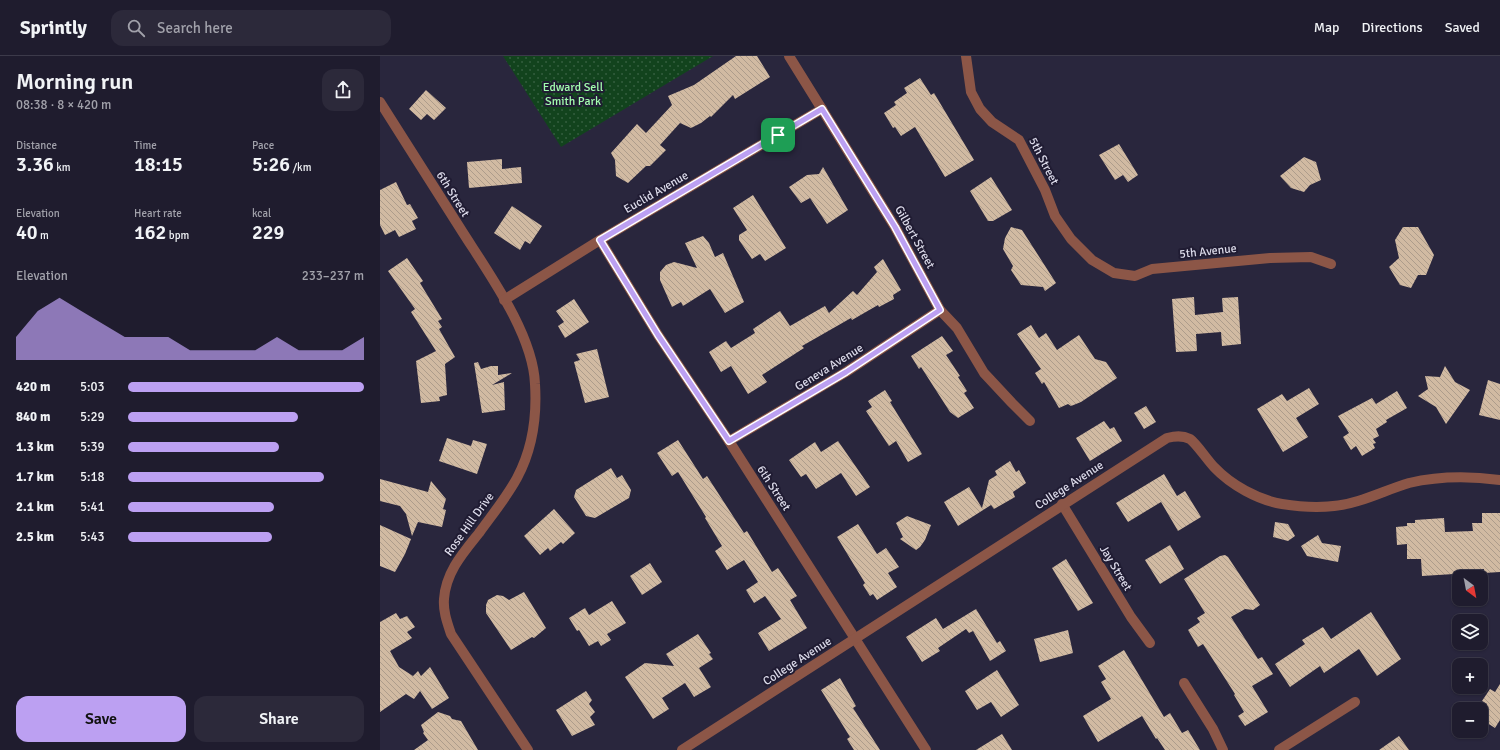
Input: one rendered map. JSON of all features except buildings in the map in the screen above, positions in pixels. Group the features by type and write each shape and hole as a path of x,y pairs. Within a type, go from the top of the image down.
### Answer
{"street":[{"name":"Gilbert Street","path":"789,56 895,227 940,310 956,328 984,373 1030,421"},
{"name":"5th Street","path":"966,56 971,92 980,109 992,122 1019,140 1045,190 1055,216 1071,239 1092,260"},
{"name":"6th Street","path":"380,102 504,300"},
{"name":"Euclid Avenue","path":"504,300 600,240 822,109"},
{"name":"6th Street","path":"600,240 658,335 729,441 926,750"},
{"name":"5th Avenue","path":"1092,260 1114,273 1135,276 1152,269 1270,258 1311,257 1331,264"},
{"name":"Rose Hill Drive","path":"504,300 521,330 530,356 535,383 535,419 528,451 518,477 455,564 447,581 444,606 445,617 451,634 528,750"},
{"name":"Geneva Avenue","path":"729,441 846,372 940,310"},
{"name":"College Avenue","path":"682,750 856,639 1062,504 1167,438 1176,435 1191,440 1215,468 1256,496 1280,504 1305,508 1332,507 1358,501 1410,483 1442,477 1474,476 1500,480"},
{"name":"Jay Street","path":"1062,504 1131,617 1150,643"},
{"path":"1184,683 1213,729 1223,750"},
{"path":"1279,750 1354,702"}],"green space":[{"name":"Edward Sell Smith Park","path":"503,56 713,56 561,147"}],"route":[{"path":"822,109 895,227 940,310 846,372 729,441 658,335 600,240 778,135 822,109"}]}
